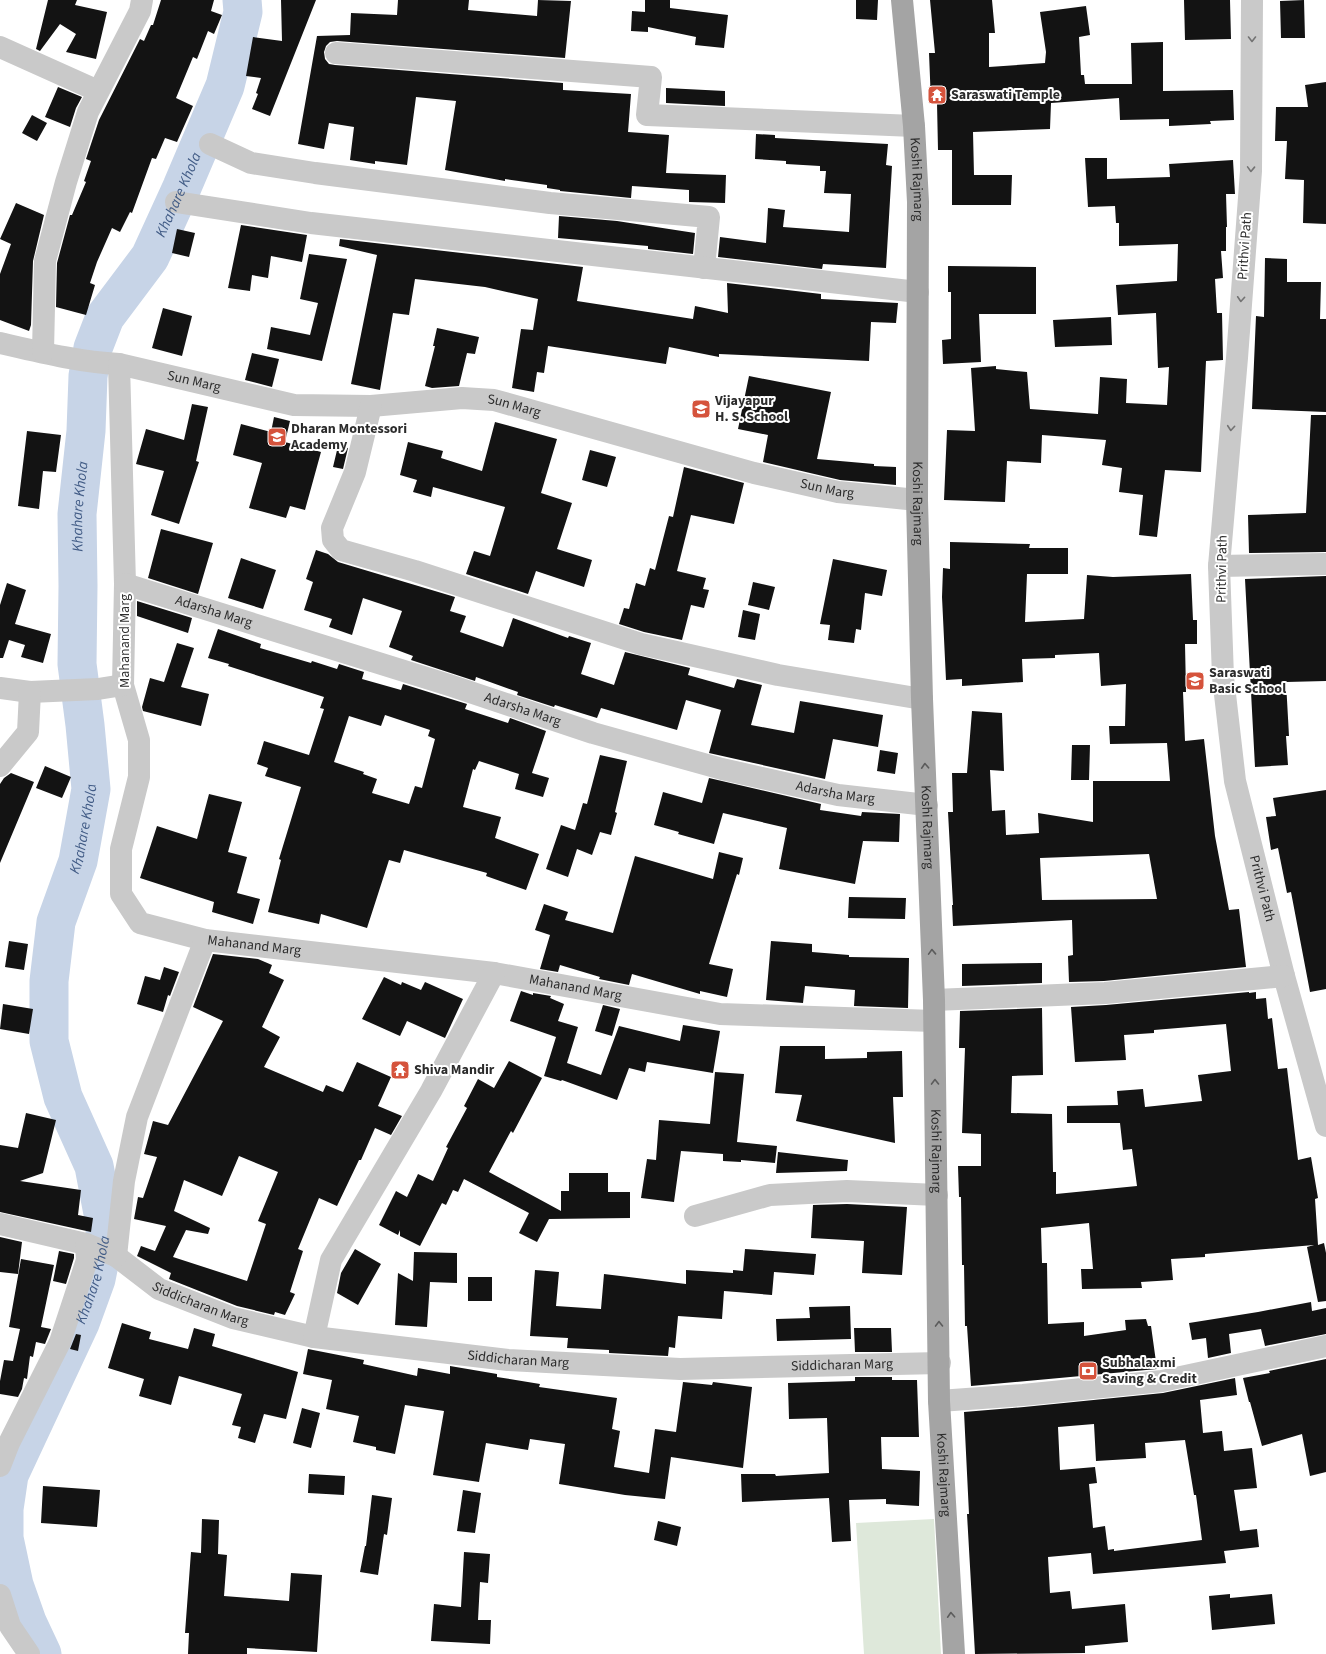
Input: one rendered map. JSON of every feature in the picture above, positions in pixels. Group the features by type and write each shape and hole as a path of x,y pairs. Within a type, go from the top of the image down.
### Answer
{"main road":[{"name":"Koshi Rajmarg","path":"902,0 914,126 918,202 917,500 922,699 934,1000 940,1400 954,1654"}],"street":[{"path":"0,343 42,352 45,261 79,140 88,112 140,11 142,0"},
{"name":"Prithvi Path","path":"1252,0 1251,171 1219,566 1223,677 1234,781 1284,976 1326,1126"},
{"path":"0,47 98,91"},
{"path":"336,52 651,77 647,114 914,126"},
{"path":"210,144 251,163 315,173 550,203 709,217 704,268"},
{"path":"176,202 311,223 918,292"},
{"name":"Sun Marg","path":"42,352 112,363 294,405 371,406 462,398 494,400 754,473 838,492 917,500"},
{"name":"Mahanand Marg","path":"112,363 125,584 123,685 139,740 139,777 121,849 121,894 140,923 205,940 494,973 720,1014 934,1021"},
{"path":"371,406 356,472 332,528 333,540 341,550 415,571 641,644 778,675 922,699"},
{"path":"1219,566 1326,564"},
{"name":"Adarsha Marg","path":"125,584 449,685 593,733 722,769 838,795 927,805"},
{"path":"0,688 30,692 98,689 123,685"},
{"path":"0,766 28,732 30,692"},
{"path":"116,1256 124,1181 137,1117 205,940"},
{"path":"314,1337 331,1260 431,1091 494,973"},
{"path":"934,1000 1105,994 1284,976"},
{"path":"695,1216 770,1195 847,1191 937,1195"},
{"name":"Siddicharan Marg","path":"0,1224 90,1245 116,1256 159,1289 233,1318 314,1337 508,1360 680,1369 940,1363"},
{"path":"0,1466 9,1443 60,1342 90,1245"},
{"path":"940,1400 1023,1395 1162,1381 1326,1346"},
{"path":"0,1595 10,1626 29,1654"}],"green space":[{"path":"934,1519 941,1654 864,1654 856,1523"}],"building":[{"path":"48,0 77,0 75,5 107,12 96,59 66,52 76,34 60,24 40,51 36,49"},
{"path":"161,0 214,0 211,11 222,15 214,34 208,31 197,59 193,57 176,98 193,106 177,142 165,138 156,159 152,158 132,213 130,212 120,232 112,228 97,262 90,283 95,285 86,315 56,307 57,263 70,215 72,215 86,182 84,181 91,161 86,159 99,120 140,39 144,41 151,25 153,25"},
{"path":"281,0 316,0 270,116 252,109 258,94 256,93 261,78 246,76 253,37 282,41"},
{"path":"398,0 469,0 468,10 537,16 538,0 571,1 565,58 337,41 330,42 326,46 324,52 325,59 329,64 563,83 563,90 631,94 628,132 669,135 666,173 726,175 725,203 689,202 689,190 632,186 631,198 560,191 547,188 547,185 505,179 505,181 445,170 456,101 416,97 407,165 375,161 375,164 350,160 354,127 329,123 324,149 298,144 317,36 350,35 351,13 397,15"},
{"path":"645,0 670,0 670,8 728,15 724,48 695,45 696,37 648,27 648,32 631,31 632,11 645,12"},
{"path":"856,0 878,0 877,20 856,19"},
{"path":"930,0 992,0 995,33 989,33 989,67 1045,63 1046,52 1040,12 1086,6 1090,35 1079,37 1081,75 1084,75 1085,84 1132,84 1131,43 1163,42 1163,91 1233,90 1234,120 1210,121 1211,124 1169,126 1169,119 1120,120 1119,98 1051,103 1050,129 973,132 974,175 1012,175 1011,205 952,205 952,150 938,150 937,103 931,103 929,53 935,53"},
{"path":"1184,0 1230,0 1231,39 1185,40"},
{"path":"1304,0 1305,38 1281,38 1280,1"},
{"path":"1326,82 1326,224 1303,223 1304,180 1285,179 1287,141 1275,141 1276,107 1308,107 1305,85"},
{"path":"58,87 82,97 76,108 70,127 45,117"},
{"path":"666,88 725,91 725,106 666,103"},
{"path":"32,115 47,123 37,141 22,133"},
{"path":"756,134 775,135 775,138 888,144 886,165 892,166 886,268 823,264 822,269 718,257 720,237 766,243 768,208 785,210 783,227 849,232 851,194 824,193 826,171 820,171 820,166 786,164 786,161 755,159"},
{"path":"1085,158 1107,158 1107,179 1170,177 1169,164 1233,160 1235,194 1226,194 1226,251 1221,251 1223,278 1215,279 1217,313 1222,313 1223,360 1206,361 1201,472 1165,470 1157,537 1139,535 1143,495 1119,492 1122,468 1102,465 1106,440 1042,435 1041,463 1007,461 1005,502 944,500 947,430 975,431 971,368 996,366 996,369 1027,372 1030,409 1098,414 1100,377 1127,379 1126,403 1167,405 1169,367 1158,368 1156,313 1118,315 1116,285 1177,281 1178,244 1119,246 1119,223 1116,223 1115,206 1088,207"},
{"path":"16,203 44,215 33,261 31,325 29,331 0,320 0,274 11,244 0,239"},
{"path":"559,216 617,221 695,233 693,254 648,249 648,246 558,238"},
{"path":"241,225 307,235 302,262 271,256 268,278 252,275 250,291 228,288"},
{"path":"177,229 195,233 189,257 172,253"},
{"path":"340,239 583,267 577,301 693,319 695,306 728,313 727,283 821,294 821,299 898,303 896,323 871,322 869,361 719,354 719,357 669,347 666,364 548,346 544,373 537,372 534,392 512,388 521,329 533,330 538,299 485,287 415,279 409,315 393,313 380,390 351,384 377,255 339,246"},
{"path":"309,254 347,259 322,361 267,349 271,327 310,335 318,303 300,299"},
{"path":"1265,258 1287,259 1287,282 1321,282 1320,319 1326,319 1326,412 1252,409 1256,316 1264,317"},
{"path":"948,266 1036,267 1036,314 979,314 981,362 943,364 942,340 951,339 951,292 948,292"},
{"path":"163,308 192,316 182,356 152,348"},
{"path":"1111,317 1112,345 1055,347 1053,320"},
{"path":"437,328 479,337 475,354 467,353 459,386 432,388 425,386 435,346 433,346"},
{"path":"252,353 279,359 272,387 245,380"},
{"path":"749,376 831,392 817,459 874,464 874,466 896,467 896,485 840,480 763,462 768,435 738,429"},
{"path":"192,404 208,407 196,461 199,462 179,524 151,515 164,471 136,464 146,429 184,440"},
{"path":"1311,415 1326,415 1326,552 1249,553 1248,515 1306,513"},
{"path":"274,417 290,421 285,442 321,452 305,510 290,506 286,518 249,508 262,463 233,455 241,424 271,432"},
{"path":"495,422 557,439 541,493 572,503 557,549 592,560 584,587 536,571 528,594 466,574 474,551 490,556 505,507 433,487 431,497 413,492 417,480 400,475 408,442 443,451 441,458 482,471"},
{"path":"27,431 61,435 56,472 43,471 39,509 18,506"},
{"path":"338,446 348,448 343,469 333,467"},
{"path":"590,450 616,457 607,487 582,480"},
{"path":"684,467 744,483 734,524 691,515 677,571 706,578 703,589 709,590 704,608 691,605 682,640 644,632 619,624 624,608 629,609 636,583 645,586 650,568 655,570 669,516 673,517"},
{"path":"161,529 213,543 198,594 148,578"},
{"path":"950,542 1030,544 1029,548 1068,548 1068,574 1027,574 1025,622 1084,619 1087,575 1113,577 1191,574 1193,620 1197,620 1197,644 1185,644 1186,692 1183,692 1185,741 1204,739 1215,836 1229,910 1239,909 1246,967 1104,981 1069,982 1068,956 1073,955 1072,920 953,926 948,812 953,812 952,773 967,773 972,711 1002,713 1004,771 990,770 992,811 1005,810 1006,835 1039,833 1038,813 1093,822 1093,781 1170,781 1167,743 1110,744 1109,726 1125,726 1126,684 1101,686 1099,653 1055,655 1055,658 1022,659 1023,682 962,686 962,679 946,680 942,597 943,568 950,569","holes":["1149,854 1157,899 1042,900 1040,858"]},
{"path":"316,550 328,554 338,562 455,597 450,611 466,616 460,632 503,647 513,618 568,638 569,636 591,643 581,674 614,685 625,652 690,668 688,675 734,688 737,679 762,685 751,725 794,733 800,701 883,715 878,747 833,739 825,779 709,753 721,710 686,700 677,730 601,708 597,718 555,705 554,707 517,695 518,692 476,677 475,681 411,660 413,656 389,647 402,611 363,598 352,635 329,627 332,619 304,610 313,582 306,579"},
{"path":"241,558 276,570 263,609 228,598"},
{"path":"833,559 887,570 882,596 865,593 861,630 856,629 854,643 828,640 830,625 820,624"},
{"path":"1326,576 1326,681 1286,682 1289,736 1286,736 1288,765 1255,767 1245,579"},
{"path":"753,582 775,587 769,610 748,605"},
{"path":"7,583 26,590 15,624 51,634 43,663 21,657 25,645 9,640 3,658 0,658 0,605"},
{"path":"137,601 192,618 188,633 137,616"},
{"path":"743,610 760,614 755,640 738,637"},
{"path":"218,629 261,644 260,648 337,669 339,664 364,672 362,679 401,690 403,684 467,704 465,709 508,723 510,718 546,731 532,773 549,778 543,797 515,789 519,774 479,761 475,770 473,769 463,807 501,817 495,838 539,854 526,890 486,876 487,873 404,850 400,863 389,860 367,928 321,914 319,924 268,912 281,860 279,859 301,787 265,776 268,768 257,764 264,741 309,755 324,709 320,708 324,697 228,666 229,664 208,658","holes":["385,715 430,730 428,736 435,739 422,788 415,786 409,804 372,793 377,779 363,774 364,772 334,762 349,716 381,726"]},
{"path":"177,643 194,648 181,687 209,694 201,726 143,711 142,707 150,678 164,682"},
{"path":"1072,745 1090,745 1089,780 1071,780"},
{"path":"880,750 898,753 895,774 877,771"},
{"path":"600,755 627,761 615,812 617,813 611,835 600,832 592,855 577,849 568,877 546,869 561,825 575,830 583,803 587,804"},
{"path":"45,766 71,777 62,798 36,788"},
{"path":"11,773 34,782 0,863 0,784 4,778"},
{"path":"709,778 821,804 820,810 861,816 862,812 900,814 899,842 863,841 855,884 779,869 787,828 723,813 714,844 678,834 679,832 654,825 663,792 702,803"},
{"path":"1326,790 1326,989 1310,992 1291,892 1287,893 1278,848 1271,850 1266,817 1276,816 1273,798"},
{"path":"209,794 242,802 228,852 247,857 237,893 260,899 253,924 212,912 214,902 140,878 157,826 197,839"},
{"path":"719,852 743,858 739,875 737,874 709,964 733,969 727,997 700,991 700,994 632,974 629,985 599,979 600,977 560,965 558,972 540,969 550,935 535,930 544,904 568,912 565,920 613,933 635,856 713,879"},
{"path":"849,897 906,898 905,919 848,918"},
{"path":"9,941 28,944 24,970 5,967"},
{"path":"771,941 812,944 812,952 849,955 849,957 909,958 908,1008 854,1006 855,990 805,986 803,1003 766,1000"},
{"path":"213,954 258,959 272,965 269,973 284,980 262,1027 280,1037 264,1067 323,1092 326,1085 343,1092 357,1062 391,1077 378,1106 402,1116 391,1135 375,1128 361,1160 359,1160 337,1206 319,1198 298,1249 303,1251 290,1292 295,1294 285,1315 275,1312 274,1315 237,1306 169,1279 171,1273 137,1256 141,1246 155,1251 166,1226 134,1219 138,1197 143,1198 157,1157 144,1154 153,1121 168,1125 223,1021 193,1007","holes":["239,1156 278,1172 258,1221 266,1224 247,1281 173,1257 186,1230 208,1234 210,1228 174,1211 184,1180 222,1196"]},
{"path":"1042,963 1042,983 962,986 962,964"},
{"path":"164,967 179,972 170,996 168,995 163,1012 137,1004 145,976 160,980"},
{"path":"384,977 401,985 402,982 421,990 425,982 463,999 445,1038 407,1021 400,1036 362,1019"},
{"path":"521,991 533,995 533,993 551,996 550,998 564,1004 558,1021 578,1027 567,1063 601,1075 619,1026 680,1041 683,1025 720,1031 713,1073 647,1062 645,1072 629,1068 617,1100 562,1080 544,1076 556,1037 510,1021"},
{"path":"1256,992 1256,999 1266,998 1268,1019 1272,1018 1278,1069 1287,1068 1298,1160 1311,1157 1318,1198 1315,1199 1318,1245 1324,1243 1326,1253 1326,1301 1318,1302 1307,1247 1314,1245 1205,1254 1205,1257 1171,1259 1173,1280 1141,1282 1142,1288 1082,1289 1081,1269 1093,1269 1089,1223 1041,1228 1042,1263 1047,1263 1048,1324 1084,1322 1084,1336 1126,1330 1125,1320 1146,1319 1148,1326 1151,1326 1157,1369 971,1386 967,1326 965,1326 964,1265 962,1265 961,1197 959,1197 958,1166 981,1166 981,1134 962,1133 965,1048 959,1048 960,1011 1042,1008 1043,1075 1012,1076 1011,1113 1052,1114 1053,1172 1056,1172 1056,1194 1137,1186 1132,1149 1123,1150 1120,1123 1067,1123 1067,1106 1118,1105 1117,1091 1143,1089 1145,1107 1202,1101 1198,1075 1231,1071 1226,1024 1154,1030 1154,1033 1124,1035 1126,1060 1075,1062 1071,1007"},
{"path":"3,1004 33,1009 29,1034 0,1029"},
{"path":"603,1005 620,1009 612,1036 595,1031"},
{"path":"780,1046 825,1046 825,1059 867,1058 867,1052 902,1051 903,1097 893,1097 895,1143 796,1121 802,1095 775,1093"},
{"path":"509,1061 542,1078 513,1133 511,1131 489,1172 561,1211 561,1191 569,1191 569,1173 608,1173 608,1192 630,1192 630,1218 549,1219 537,1242 519,1233 529,1213 464,1179 458,1192 453,1190 446,1205 442,1203 420,1246 400,1236 400,1230 398,1235 379,1225 396,1191 407,1197 418,1174 433,1181 448,1148 446,1147 467,1108 464,1106 478,1079 494,1088"},
{"path":"715,1072 744,1074 737,1142 777,1146 775,1163 741,1160 741,1162 723,1161 723,1154 681,1151 674,1202 641,1198 647,1159 656,1160 659,1120 710,1124"},
{"path":"26,1113 56,1120 43,1173 20,1181 81,1190 78,1215 93,1218 91,1232 0,1212 0,1145 18,1148"},
{"path":"778,1152 848,1160 847,1171 776,1173"},
{"path":"847,1204 907,1207 902,1275 862,1273 864,1241 811,1238 813,1205"},
{"path":"0,1237 22,1242 18,1274 0,1272"},
{"path":"355,1249 381,1264 358,1305 337,1293 341,1273"},
{"path":"745,1249 816,1254 814,1275 774,1272 772,1295 724,1291 722,1319 678,1316 675,1348 669,1347 668,1356 609,1353 609,1350 567,1348 568,1338 530,1336 535,1270 559,1272 556,1306 601,1309 604,1274 686,1284 686,1270 733,1273 733,1270 743,1271"},
{"path":"59,1251 74,1254 66,1284 53,1281"},
{"path":"414,1252 457,1253 457,1283 430,1282 427,1327 395,1325 398,1273 413,1281"},
{"path":"21,1259 54,1265 41,1327 51,1329 45,1344 36,1342 33,1357 30,1356 27,1379 24,1378 22,1389 18,1397 0,1394 0,1381 4,1360 13,1361 20,1329 9,1327"},
{"path":"468,1277 492,1277 492,1301 468,1301"},
{"path":"1311,1302 1312,1311 1326,1308 1326,1334 1265,1346 1261,1329 1229,1334 1231,1353 1208,1358 1206,1338 1192,1340 1189,1323"},
{"path":"850,1306 851,1339 777,1341 776,1319 810,1318 809,1307"},
{"path":"122,1323 151,1332 149,1339 188,1349 194,1328 215,1334 212,1346 298,1372 286,1419 264,1414 255,1443 238,1438 241,1427 232,1425 242,1394 179,1376 171,1405 139,1396 144,1379 108,1368"},
{"path":"854,1328 891,1328 892,1352 855,1352"},
{"path":"76,1334 81,1335 78,1351 70,1349"},
{"path":"308,1349 364,1360 363,1364 417,1376 418,1368 450,1374 450,1366 497,1374 497,1377 540,1384 539,1387 617,1398 612,1429 620,1431 614,1467 649,1473 655,1429 676,1432 683,1382 712,1385 713,1382 752,1387 743,1468 671,1457 665,1499 625,1495 559,1484 565,1444 530,1439 528,1450 486,1443 479,1482 433,1475 444,1411 405,1405 395,1454 376,1450 376,1447 353,1442 359,1416 326,1409 332,1380 303,1374"},
{"path":"1326,1359 1326,1472 1310,1476 1302,1434 1262,1446 1243,1378"},
{"path":"855,1377 892,1377 892,1380 917,1380 919,1437 881,1437 882,1469 920,1471 919,1506 886,1504 886,1499 849,1500 851,1541 832,1542 829,1498 742,1502 741,1474 775,1474 776,1476 829,1473 827,1418 789,1419 788,1383 855,1381"},
{"path":"1235,1378 1237,1395 1200,1400 1203,1433 1222,1431 1224,1451 1252,1448 1257,1488 1234,1490 1240,1531 1257,1529 1259,1547 1224,1551 1226,1563 1093,1574 1091,1553 1048,1557 1050,1593 1070,1591 1072,1609 1125,1604 1128,1642 1085,1646 1085,1653 975,1654 967,1514 969,1514 964,1412 1163,1393","holes":["1094,1424 1096,1461 1146,1458 1145,1443 1185,1440 1194,1495 1196,1495 1202,1540 1114,1551 1114,1549 1108,1550 1105,1526 1093,1528 1089,1484 1097,1483 1095,1467 1060,1470 1058,1427"]},
{"path":"302,1408 320,1413 311,1448 293,1443"},
{"path":"309,1474 345,1476 344,1495 308,1493"},
{"path":"43,1486 100,1490 97,1527 41,1523"},
{"path":"463,1490 481,1493 475,1533 457,1531"},
{"path":"372,1495 392,1498 387,1535 384,1534 378,1575 360,1572 366,1546"},
{"path":"202,1519 219,1520 218,1554 227,1555 224,1596 289,1601 291,1573 322,1575 317,1652 247,1648 247,1654 188,1654 189,1633 185,1633 191,1552 201,1553"},
{"path":"658,1521 681,1527 677,1546 654,1540"},
{"path":"464,1552 490,1554 488,1583 480,1582 478,1620 491,1620 490,1644 431,1641 434,1604 461,1607"},
{"path":"1230,1594 1230,1598 1272,1594 1275,1624 1212,1630 1209,1596"}],"waterway":[{"name":"Khahare Khola","path":"42,1654 27,1622 14,1585 4,1538 4,1509 9,1475 80,1323 96,1279 106,1229 94,1166 63,1097 49,1041 49,981 56,922 78,861 91,789 77,664 77,514 86,431 88,376 93,348 105,317 150,257 225,86 243,12 242,0"}],"place":[{"name":"Saraswati Temple","path":"937,95"},
{"name":"Vijayapur H. S. School","path":"701,409"},
{"name":"Dharan Montessori Academy","path":"277,437"},
{"name":"Saraswati Basic School","path":"1195,681"},
{"name":"Shiva Mandir","path":"400,1070"},
{"name":"Subhalaxmi Saving & Credit","path":"1088,1371"}]}
